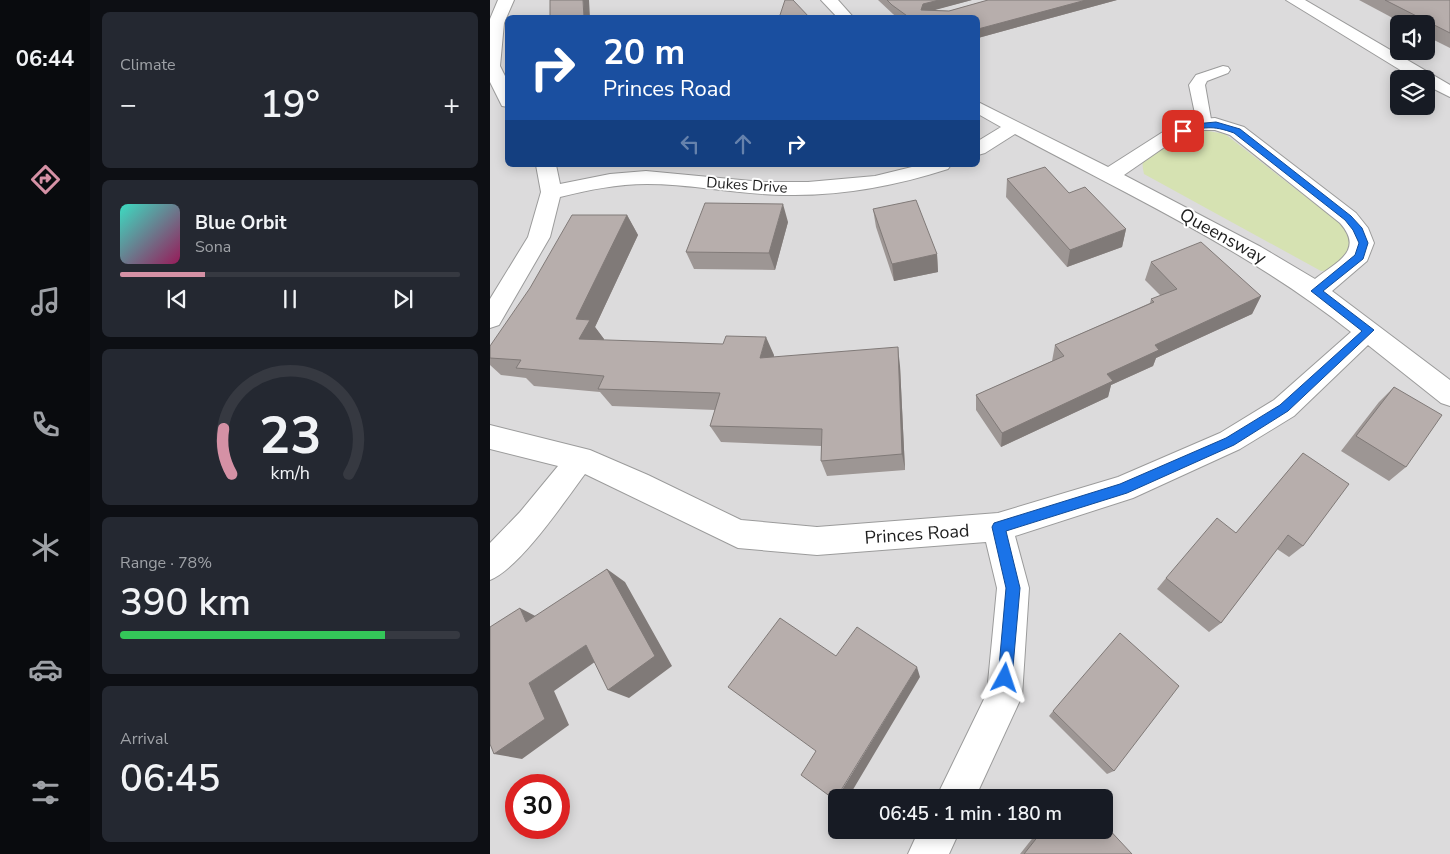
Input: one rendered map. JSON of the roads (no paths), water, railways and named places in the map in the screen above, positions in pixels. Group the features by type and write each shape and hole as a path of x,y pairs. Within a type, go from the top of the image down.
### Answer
{"street":[{"path":"505,96 490,66 496,23 506,0"},
{"path":"829,0 844,15"},
{"path":"1294,0 1450,92"},
{"name":"Queensway","path":"980,108 1214,231 1316,291 1369,330 1450,395"},
{"path":"1109,176 1171,135 1194,126 1216,124 1237,131 1254,142 1348,218 1357,228 1363,243 1359,256 1316,291"},
{"path":"980,149 1014,127"},
{"path":"490,319 540,237 551,192 546,167"},
{"name":"Dukes Drive","path":"551,192 628,178 662,178 763,188 837,187 890,181 935,167"},
{"name":"Princes Road","path":"490,437 580,459 638,484 738,534 817,541 998,527 1123,489 1230,441 1284,408 1369,330"},
{"path":"490,565 531,522 580,459"},
{"path":"959,789 1004,696 1013,588 998,527"},
{"path":"928,854 936,839"}],"lane":[{"path":"1204,125 1197,85 1202,78 1223,70"}]}
